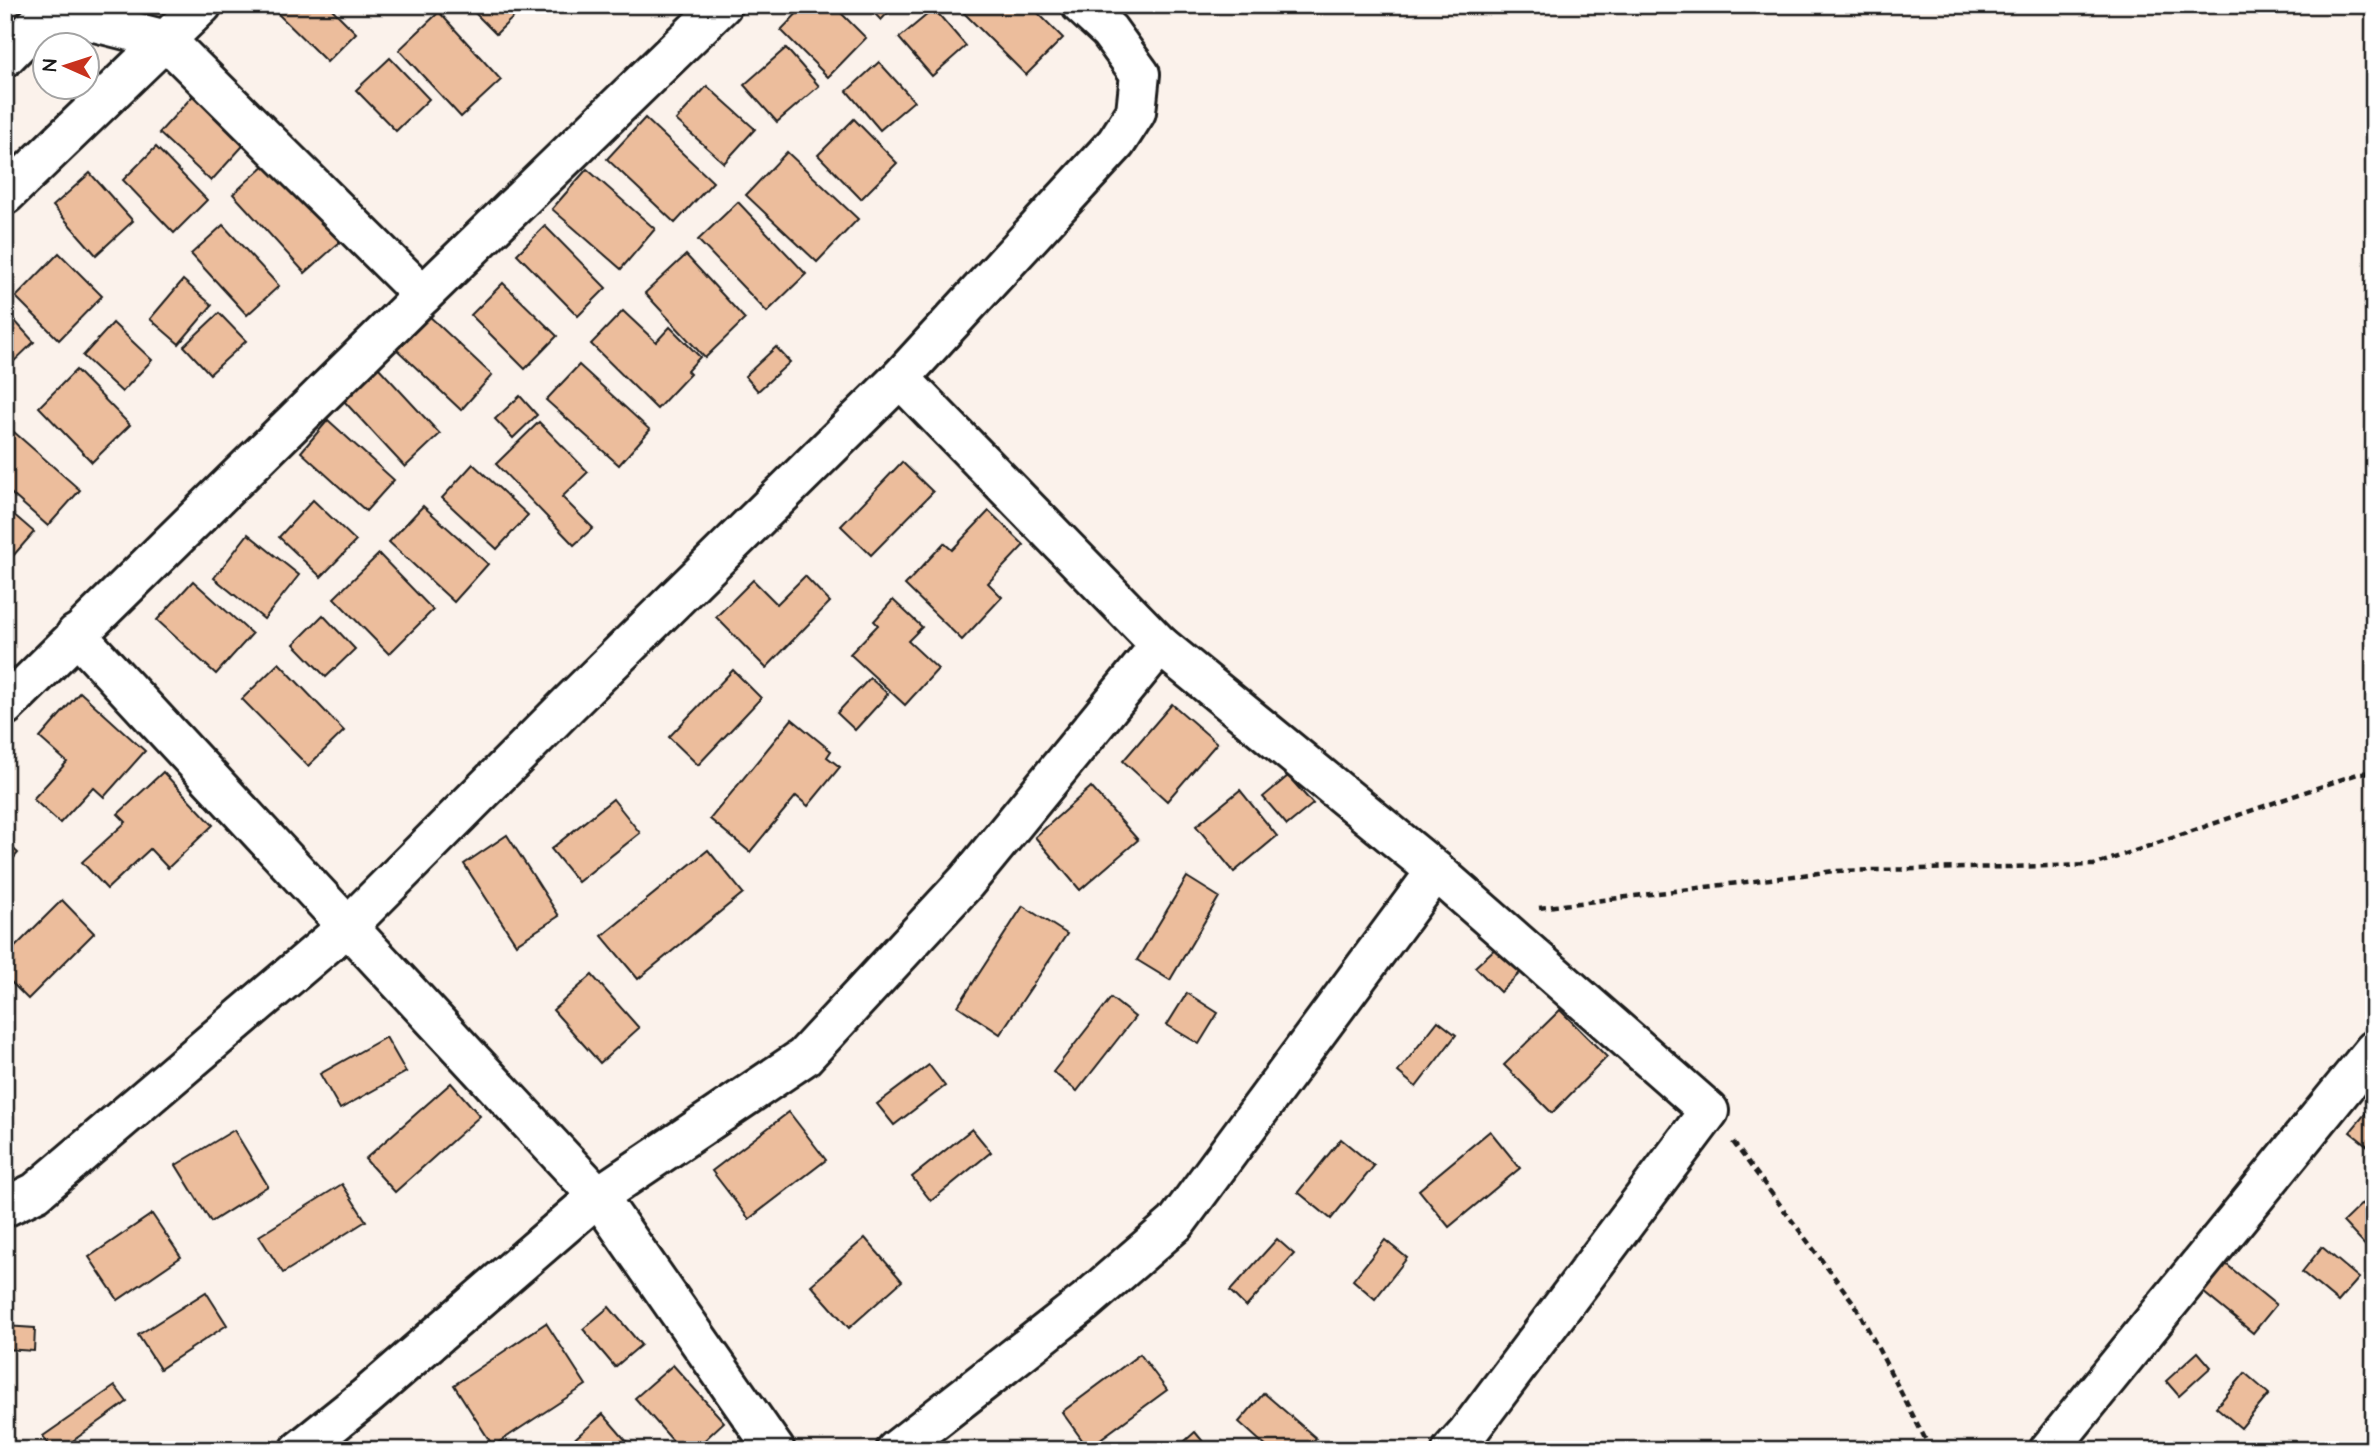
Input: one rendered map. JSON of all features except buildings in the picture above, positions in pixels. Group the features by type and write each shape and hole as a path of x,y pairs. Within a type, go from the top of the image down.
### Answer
{"street":[{"path":"5,195 202,5"},
{"path":"5,706 722,5"},
{"path":"5,1207 36,1192 348,926 578,694 900,378 1116,143 1136,112 1140,74 1109,30 1081,5"},
{"path":"5,57 51,7 166,40 423,295"},
{"path":"900,378 1160,645 1436,872 1709,1111 1452,1450"},
{"path":"76,634 598,1196 775,1450"},
{"path":"300,1450 366,1398 598,1196 804,1057 966,882 1160,645"},
{"path":"896,1450 1086,1302 1176,1223 1436,872"},
{"path":"2049,1450 2374,1050"}],"path":[{"path":"1486,915 1834,871 2094,865 2360,773 2374,772"},
{"path":"1709,1111 1856,1306 1931,1450"}]}
